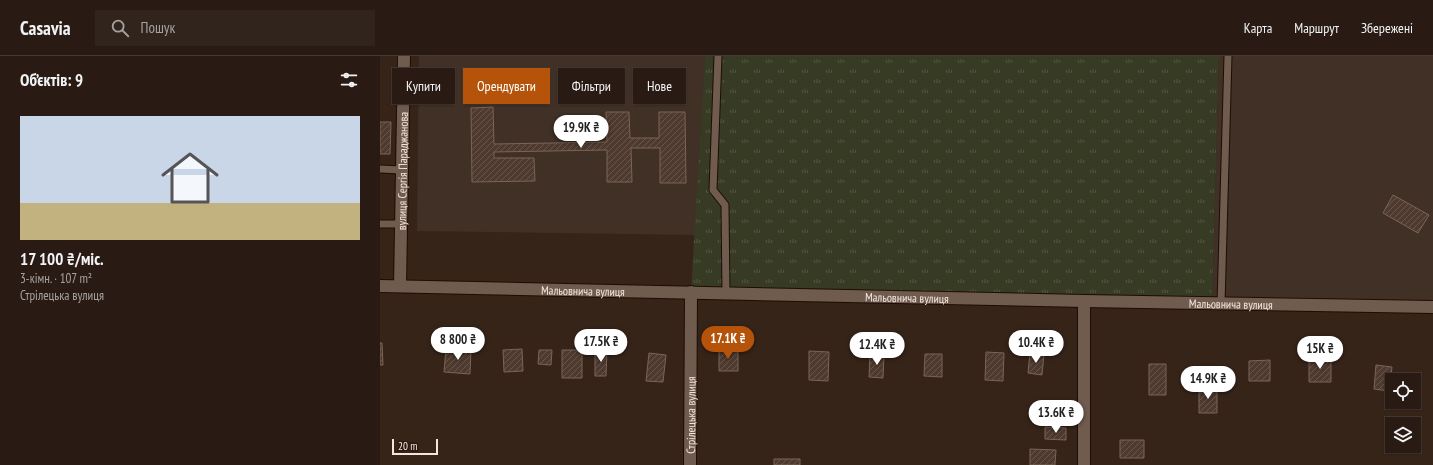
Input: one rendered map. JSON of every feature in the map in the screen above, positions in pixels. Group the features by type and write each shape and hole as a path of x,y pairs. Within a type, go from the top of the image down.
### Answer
{"street":[{"name":"вулиця Сергія Параджанова","path":"400,286 404,56"},
{"name":"Мальовнича вулиця","path":"380,286 1221,304 1433,307"},
{"name":"Стрілецька вулиця","path":"690,465 691,292"},
{"path":"1084,301 1084,465"}],"lane":[{"path":"718,56 713,190 725,205 726,293"},
{"path":"1221,304 1228,56"},
{"path":"380,169 402,170"},
{"path":"380,224 401,224"}],"shaded area":[{"path":"419,56 705,56 695,235 417,231 418,104 455,104 455,68 419,68"},
{"path":"1219,56 1433,56 1433,307 1212,303"}],"green space":[{"path":"705,56 1219,56 1212,303 691,292"}],"building":[{"path":"493,107 494,144 607,142 606,112 629,112 630,138 659,138 659,112 685,112 686,183 660,183 660,148 631,148 632,182 607,182 607,150 494,152 494,158 534,158 535,181 472,182 471,108"},
{"path":"380,122 391,122 390,154 380,154"},
{"path":"1393,195 1429,215 1418,233 1383,213"},
{"path":"380,343 382,343 383,365 380,365"},
{"path":"446,348 471,349 470,374 444,372"},
{"path":"719,348 738,348 738,371 719,371"},
{"path":"522,349 523,371 504,372 503,350"},
{"path":"539,350 552,350 551,365 538,364"},
{"path":"562,350 582,350 582,378 562,378"},
{"path":"595,350 607,350 606,376 595,376"},
{"path":"809,351 829,352 828,381 809,380"},
{"path":"986,352 1004,353 1003,381 985,380"},
{"path":"1030,352 1044,354 1042,375 1028,373"},
{"path":"649,353 666,355 663,382 646,381"},
{"path":"925,354 942,354 942,377 924,376"},
{"path":"870,355 884,355 883,378 869,377"},
{"path":"1331,358 1331,382 1309,382 1309,359"},
{"path":"1270,360 1270,381 1249,381 1249,361"},
{"path":"1149,364 1166,364 1166,395 1149,395"},
{"path":"1376,365 1392,367 1391,373 1385,373 1385,390 1374,389"},
{"path":"1199,386 1217,386 1217,413 1199,413"},
{"path":"1045,427 1066,428 1066,440 1045,439"},
{"path":"1120,440 1144,440 1144,458 1120,458"},
{"path":"1030,449 1056,450 1055,465 1030,465"},
{"path":"774,459 800,459 800,465 774,465"}]}
